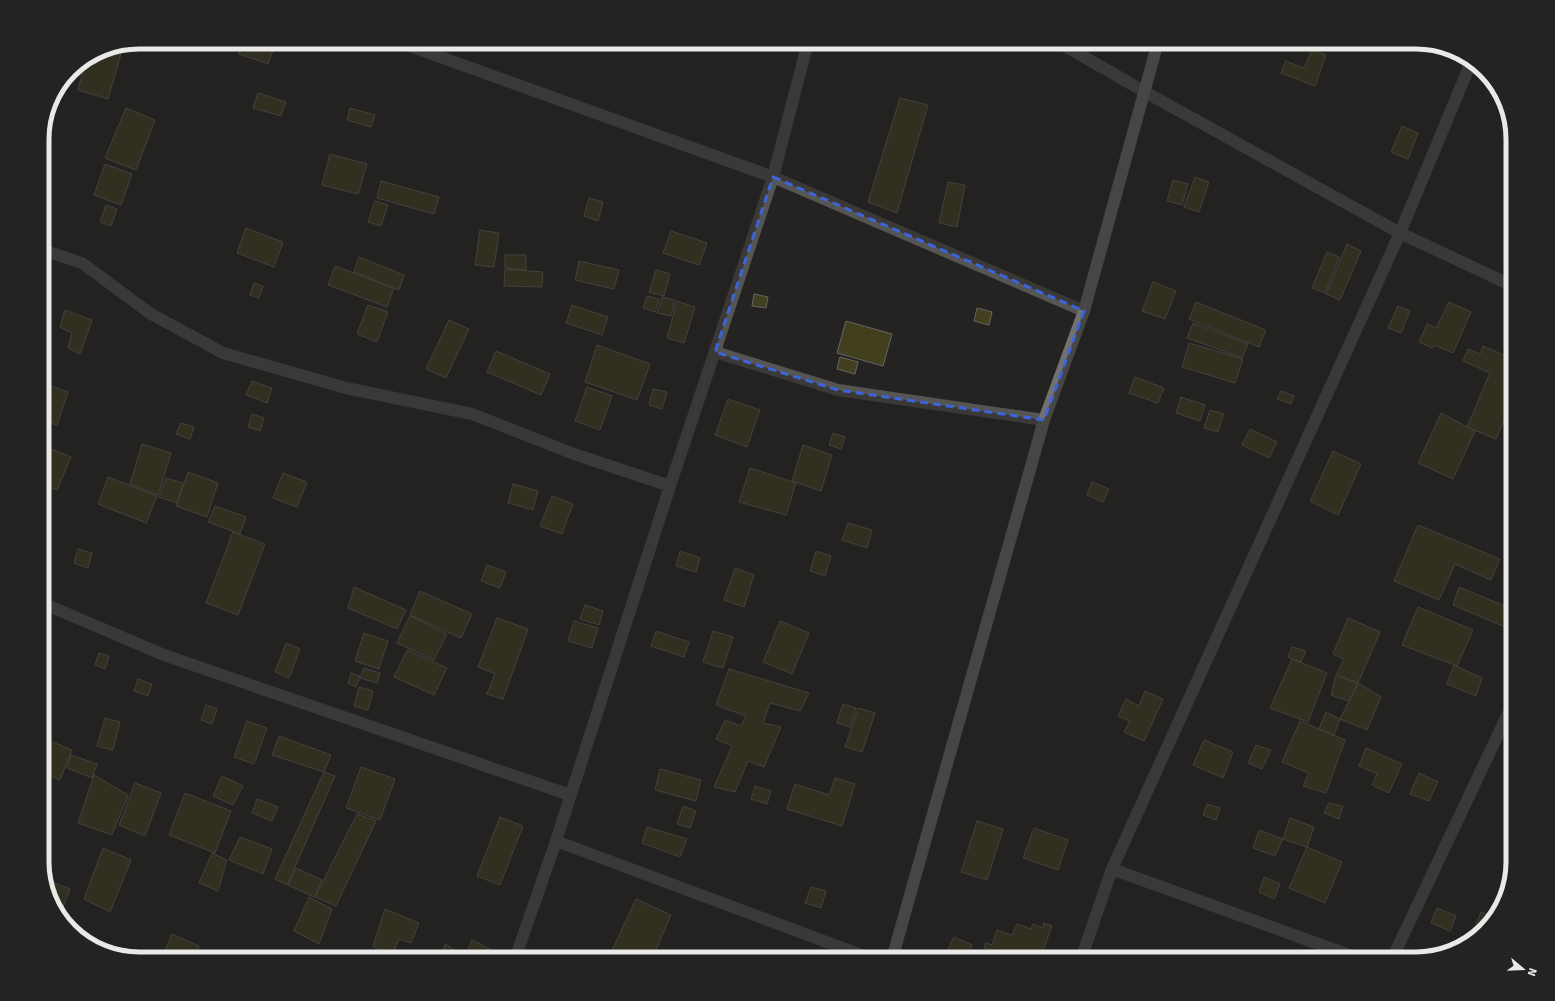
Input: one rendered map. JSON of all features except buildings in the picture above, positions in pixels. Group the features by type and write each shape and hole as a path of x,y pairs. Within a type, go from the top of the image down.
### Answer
{"street":[{"path":"418,49 773,177 1084,311"},
{"path":"517,952 556,841 670,486 773,177 806,49"},
{"path":"1070,49 1400,233 1506,283"},
{"path":"894,952 1044,420 1084,311 1156,49"},
{"path":"1083,952 1112,869 1400,233 1469,67"},
{"path":"49,252 82,263 151,314 223,352 346,388 472,414 574,454 670,486"},
{"path":"715,352 838,390 1044,420"},
{"path":"49,606 164,655 570,795"},
{"path":"1395,952 1506,718"},
{"path":"556,841 853,952"},
{"path":"1112,869 1341,952"}],"highlighted area":[{"path":"773,177 1084,311 1044,420 838,390 715,352"}]}
